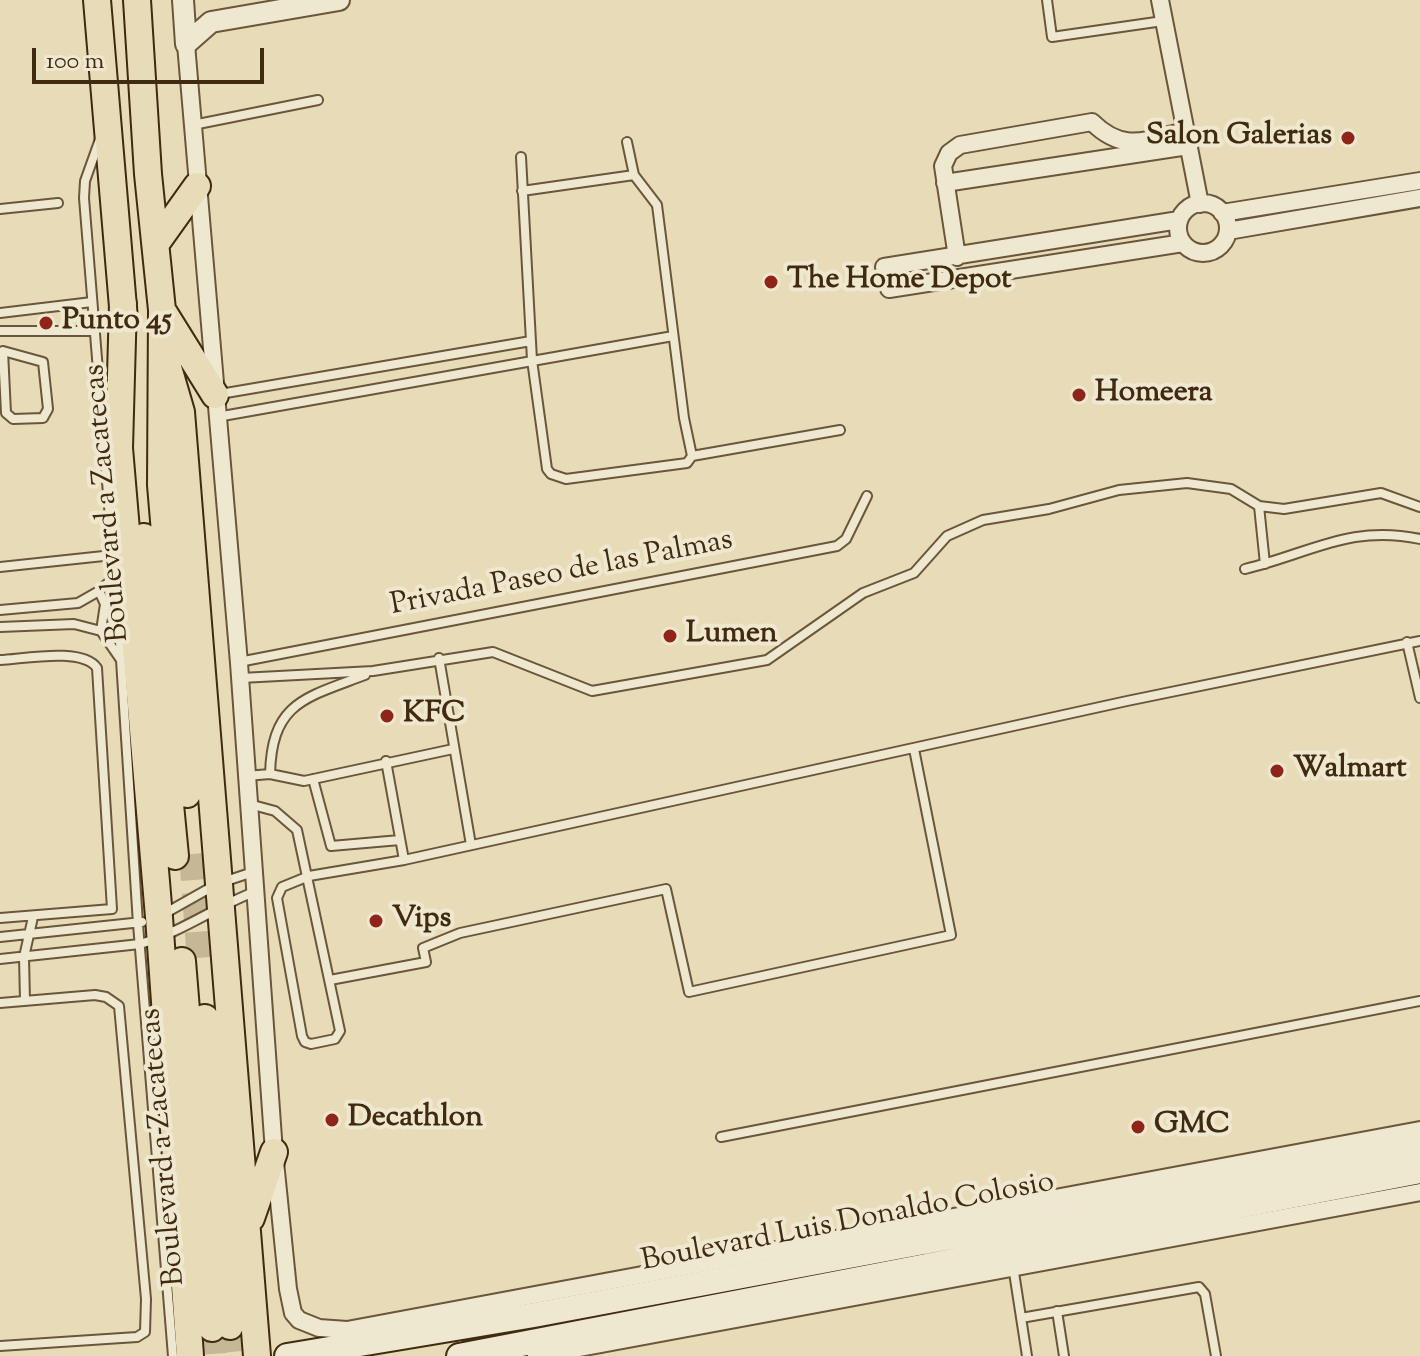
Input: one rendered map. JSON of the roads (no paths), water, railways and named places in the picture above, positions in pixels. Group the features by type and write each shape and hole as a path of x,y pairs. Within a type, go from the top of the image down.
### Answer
{"main road":[{"name":"Boulevard a Zacatecas","path":"97,0 123,303 183,855 161,485 162,310 148,174 137,0"},
{"path":"157,242 197,186"},
{"path":"123,303 111,438 119,568 171,1221 190,1356"},
{"path":"162,310 216,406"},
{"path":"163,350 181,412 257,1356"},
{"name":"Boulevard a Zacatecas","path":"191,961 221,1327"},
{"path":"1351,1143 1404,1167 1372,1201"},
{"name":"Boulevard Luis Donaldo Colosio","path":"459,1356 603,1328 1012,1259 1404,1167 1420,1149"},
{"path":"248,1229 274,1152"},
{"name":"Boulevard Luis Donaldo Colosio","path":"287,1356 534,1315 1192,1192 1404,1167"},
{"path":"917,1243 952,1247 994,1245 1012,1259 1030,1237 1146,1214 1168,1207 1192,1192"},
{"path":"750,1274 779,1251"},
{"path":"486,1306 534,1315"},
{"path":"586,1347 603,1328"}],"street":[{"path":"183,0 239,670 274,1152"},
{"path":"186,44 211,22 260,6 339,0"},
{"path":"1160,0 1200,204"},
{"path":"957,257 943,166 949,153 960,145 1092,122 1109,138 1120,141 1186,139"},
{"path":"945,183 1186,139"},
{"path":"1222,213 1420,181"},
{"path":"1228,231 1420,198"},
{"path":"884,267 1179,220 1187,209 1200,204 1212,205 1222,213 1228,231 1222,245 1209,252 1195,252 1183,243 1179,220"},
{"path":"889,289 1183,243"},
{"name":"Boulevard Luis Donaldo Colosio","path":"274,1152 293,1313 299,1320 319,1328 347,1330 1420,1130"},
{"name":"Boulevard Luis Donaldo Colosio","path":"536,1356 1012,1259 1420,1192"}],"lane":[{"path":"1047,0 1052,37 1163,21"},
{"path":"193,125 318,100"},
{"path":"107,120 85,181 92,302 111,438"},
{"path":"627,142 634,175 657,205 692,456"},
{"path":"521,157 532,360 547,469 551,474 566,479 687,463 692,456 840,430"},
{"path":"522,191 634,175"},
{"path":"0,209 58,203"},
{"path":"0,313 92,302"},
{"path":"0,331 95,331"},
{"path":"216,406 379,388 673,336"},
{"path":"216,406 376,368 531,341"},
{"path":"2,350 43,362 48,409 43,418 13,419 6,413 2,350"},
{"path":"376,368 379,388"},
{"path":"270,774 271,744 277,726 288,711 313,695 373,671 439,658 493,652 592,691 750,665 784,652 863,593 914,573 947,536 983,520 1049,509 1119,490 1187,483 1231,489 1259,506 1284,509 1381,493 1419,506 1420,519"},
{"name":"Privada Paseo de las Palmas","path":"239,670 837,546 846,539 867,496"},
{"path":"1259,506 1265,564"},
{"path":"1245,569 1312,551 1348,535 1387,532 1420,539"},
{"path":"0,567 119,568"},
{"path":"119,568 121,660 149,931"},
{"path":"0,610 78,603 99,591 119,568"},
{"path":"99,591 105,604 101,631"},
{"path":"0,627 74,624 101,631 121,660"},
{"path":"248,804 275,811 297,830 309,876 339,1036 311,1044 305,1042 277,898 282,887 309,876 404,860 1420,641"},
{"path":"1407,642 1420,698"},
{"path":"0,660 77,655 92,662 99,677 112,909 0,918"},
{"path":"439,658 471,845"},
{"path":"239,670 373,671"},
{"path":"246,776 270,774 292,780 313,779 453,749"},
{"path":"330,980 426,962 423,948 460,933 666,889 689,992 951,935 914,749"},
{"path":"386,761 404,860"},
{"path":"313,779 331,846 400,840"},
{"path":"0,959 24,957 149,931 218,895 253,872"},
{"path":"0,937 149,931 218,895 254,892"},
{"path":"25,1001 24,957 33,917"},
{"path":"0,1003 95,995 112,1000 122,1014 146,1324 145,1332 137,1337 0,1346"},
{"path":"721,1137 1420,1001"},
{"path":"171,1221 173,1356"},
{"path":"1012,1259 1027,1356"},
{"path":"1021,1318 1199,1287 1205,1294 1216,1356"},
{"path":"1057,1311 1064,1356"}],"tunnel":[{"path":"192,854 200,961"},
{"path":"230,1326 233,1356"},
{"path":"212,1328 214,1356"}],"place":[{"name":"Salon Galerias","path":"1348,138"},
{"name":"The Home Depot","path":"771,282"},
{"name":"Punto 45","path":"46,323"},
{"name":"Homeera","path":"1079,395"},
{"name":"Lumen","path":"670,636"},
{"name":"KFC","path":"387,716"},
{"name":"Walmart","path":"1277,771"},
{"name":"Vips","path":"376,921"},
{"name":"Decathlon","path":"332,1120"},
{"name":"GMC","path":"1138,1127"}]}
